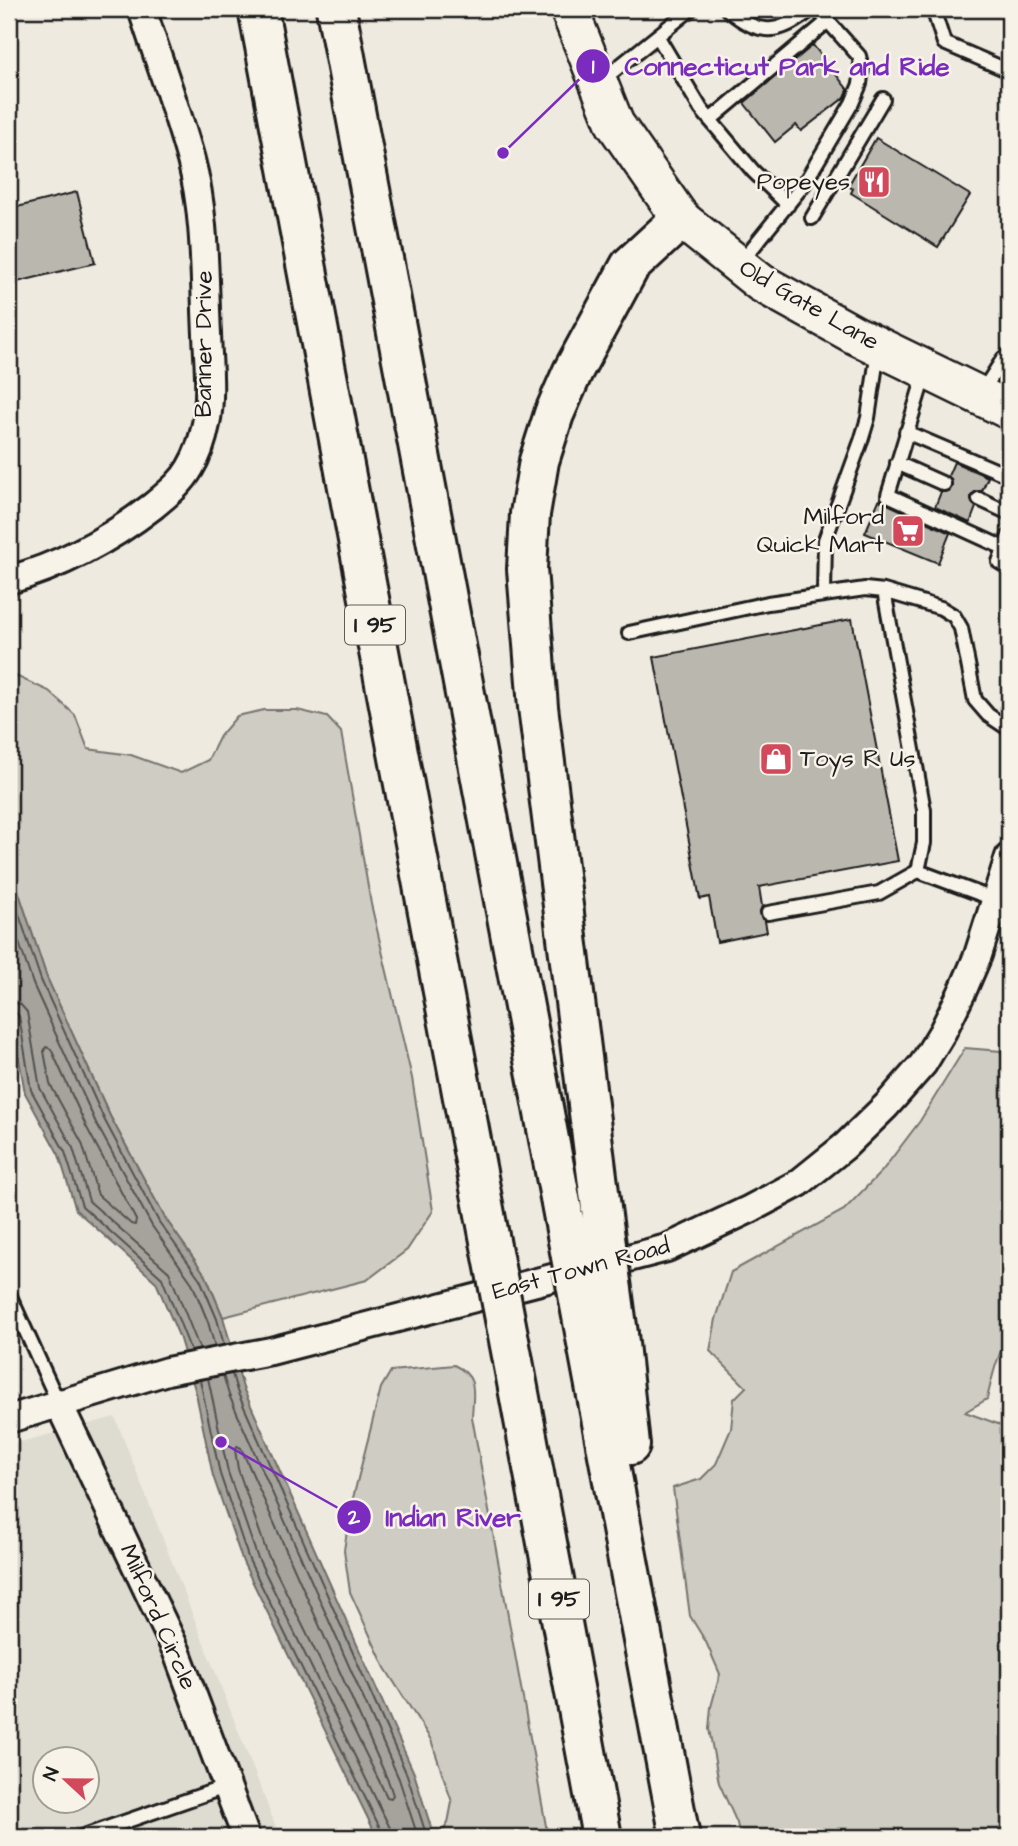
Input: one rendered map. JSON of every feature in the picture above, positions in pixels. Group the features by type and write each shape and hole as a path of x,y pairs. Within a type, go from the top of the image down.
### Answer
{"highway":[{"name":"I 95","path":"258,9 602,1837"},
{"path":"336,9 564,1219 603,1338 631,1452 645,1650 680,1837"},
{"path":"603,1338 601,1208 538,707 527,569 530,514 539,461 554,414 573,371 630,266 681,219"}],"main road":[{"name":"Old Gate Lane","path":"569,9 615,124 681,219 761,283 994,403"}],"street":[{"name":"Banner Drive","path":"9,580 39,572 86,551 130,524 176,488 200,450 207,422 209,394 203,236 197,189 191,161 142,9"},
{"name":"East Town Road","path":"9,1419 167,1371 271,1351 667,1248 799,1183 845,1146 886,1106 923,1064 963,990 1009,857"},
{"name":"Milford Circle","path":"58,1402 176,1650 246,1837"}],"lane":[{"path":"598,83 691,9"},
{"path":"727,9 753,26 773,31 791,25 815,9 859,56 862,68 860,84 852,103 804,184 738,265"},
{"path":"930,9 935,15 944,43 1009,71"},
{"path":"710,120 828,21"},
{"path":"658,37 701,109 753,171 788,205"},
{"path":"812,218 883,99"},
{"path":"824,594 825,540 868,418 879,346"},
{"path":"994,403 1003,359 1009,354"},
{"path":"926,369 888,495 1007,542 999,562 1009,568"},
{"path":"906,432 1009,477"},
{"path":"897,463 944,484"},
{"path":"979,499 1009,513"},
{"path":"629,632 768,603 865,589 884,591 941,608 954,616 961,628 975,700 988,715 1009,729"},
{"path":"768,913 879,893 918,871 924,843 924,810 884,591"},
{"path":"918,871 996,900"},
{"path":"10,1299 58,1402"},
{"path":"81,1837 228,1786"}],"shaded area":[{"path":"9,673 49,691 75,715 88,749 131,755 181,773 208,760 220,736 237,716 264,710 297,710 327,717 341,732 371,904 412,1078 433,1211 407,1250 367,1280 223,1317 206,1276 165,1218 110,1116 47,978 9,863"},
{"path":"965,1048 1001,1051 1009,1079 1009,1336 998,1358 987,1399 965,1412 1009,1428 1009,1837 740,1837 737,1823 719,1783 709,1729 711,1707 720,1674 706,1642 690,1616 673,1488 701,1479 716,1464 731,1429 734,1399 746,1387 710,1351 716,1319 731,1272 844,1210 882,1171 920,1121"},
{"path":"454,1365 468,1375 473,1386 472,1417 548,1837 439,1837 448,1823 452,1802 431,1740 385,1668 350,1592 344,1550 351,1506 381,1388 391,1371"},
{"path":"115,1417 280,1837 9,1837 9,1445"}],"water":[{"path":"9,863 47,978 110,1116 165,1218 206,1276 223,1317 243,1388 414,1773 434,1837 377,1837 243,1562 213,1476 196,1393 179,1336 156,1282 76,1210 59,1155 25,1093 9,1002"}],"building":[{"path":"813,45 848,90 845,97 801,131 796,125 775,142 744,103"},
{"path":"876,138 970,195 938,247 851,193 853,189 848,186"},
{"path":"77,192 95,263 9,284 9,209"},
{"path":"954,462 988,477 982,491 971,496 976,507 970,523 935,507 941,492 949,491 952,487 948,476"},
{"name":"Milford Quick Mart","path":"879,500 950,533 938,563 865,533"},
{"name":"Toys R Us","path":"852,619 898,861 759,887 762,906 759,914 765,921 767,932 717,942 709,897 700,899 654,657"}],"place":[{"name":"Connecticut Park and Ride","path":"503,153"},
{"name":"Popeyes","path":"874,182"},
{"name":"Milford Quick Mart","path":"908,531"},
{"name":"Toys R Us","path":"776,759"},
{"name":"Indian River","path":"221,1442"}]}
